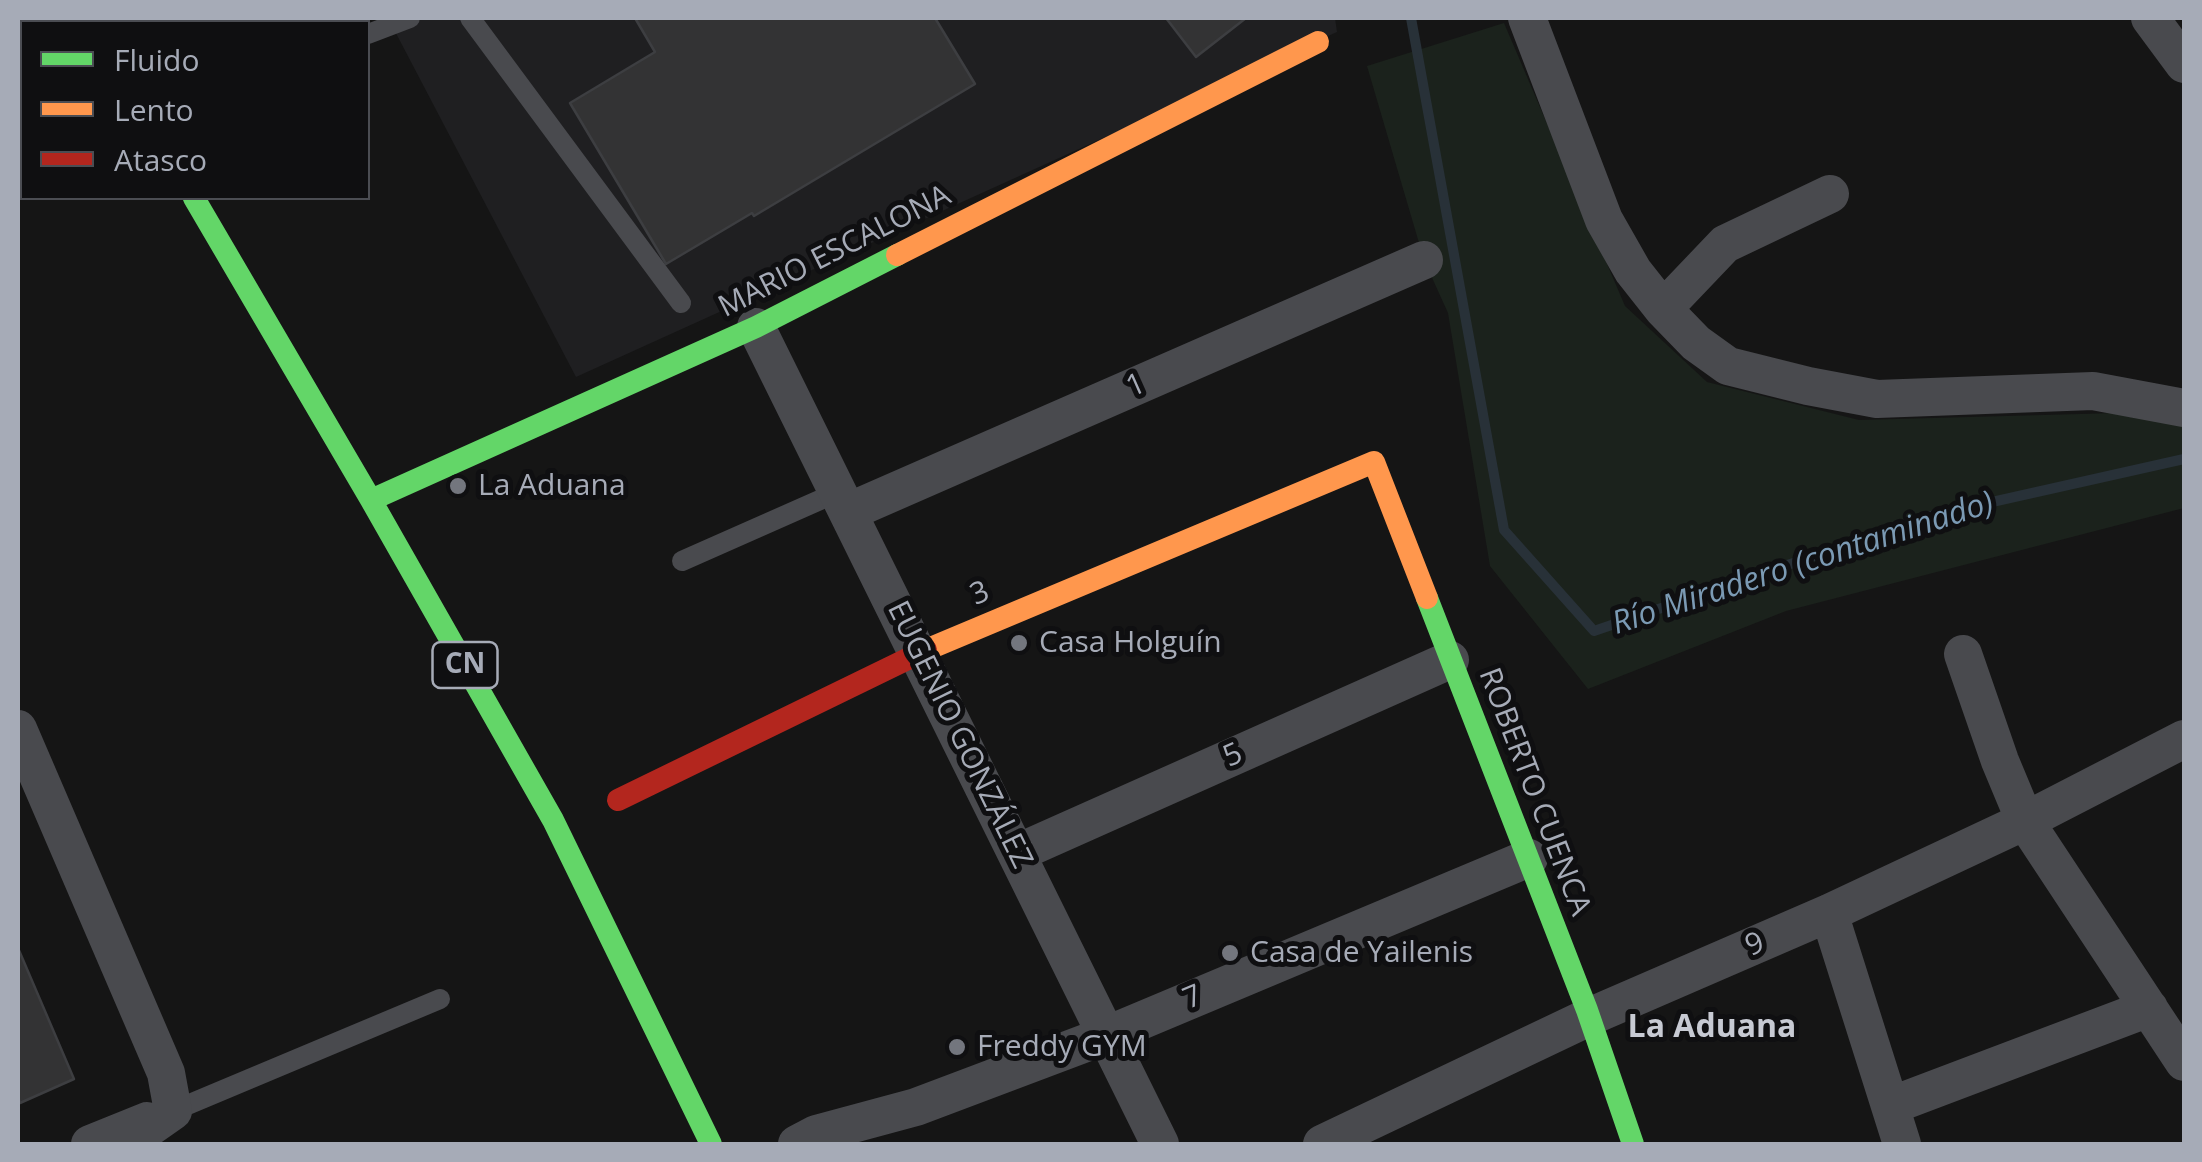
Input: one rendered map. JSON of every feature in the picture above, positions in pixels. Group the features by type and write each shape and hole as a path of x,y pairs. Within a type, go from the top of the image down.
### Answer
{"street":[{"path":"1527,18 1604,220 1633,272 1696,343 1728,366 1877,398 2094,391 2184,408"},
{"path":"2150,18 2184,64"},
{"name":"MARIO ESCALONA","path":"371,500 756,327 1318,42"},
{"path":"1663,309 1725,244 1830,194"},
{"name":"CN","path":"195,200 552,820 711,1144"},
{"name":"1","path":"843,502 1424,260"},
{"name":"EUGENIO GONZÁLEZ","path":"756,327 1160,1144"},
{"name":"3","path":"618,800 918,652 1374,462"},
{"name":"ROBERTO CUENCA","path":"1374,462 1529,858 1633,1144"},
{"path":"1963,654 2025,822 2184,1062"},
{"name":"5","path":"1017,852 1450,660"},
{"path":"18,729 166,1072 173,1111"},
{"name":"9","path":"1322,1144 1589,1016 1829,913 2025,822 2184,739"},
{"name":"7","path":"797,1144 816,1134 916,1107 1106,1035 1529,858"},
{"path":"1829,913 1902,1144"},
{"path":"1890,1106 2148,1008"},
{"path":"90,1144 173,1111"},
{"path":"126,1144 173,1111"}],"lane":[{"path":"370,33 410,18"},
{"path":"470,18 681,303"},
{"name":"1","path":"682,561 843,502"},
{"path":"173,1111 440,1000"}],"shaded area":[{"path":"388,18 1335,18 1337,32 576,377"},
{"path":"1504,23 1625,306 1707,382 1859,420 2154,412 2184,421 2184,508 1786,611 1588,689 1490,566 1448,313 1424,260 1367,66"}],"building":[{"path":"635,18 935,18 975,84 666,264 570,103 655,52"},
{"path":"1166,18 1246,18 1196,57"},
{"path":"18,948 74,1079 20,1103 18,1097"}],"waterway":[{"name":"Río Miradero (contaminado)","path":"1411,18 1504,530 1594,631 1934,515 2184,459"}],"traffic: fast":[{"path":"195,200 553,820 711,1144"},
{"path":"371,500 756,327 897,255"},
{"path":"1427,598 1587,1010 1633,1144"}],"traffic: slow":[{"path":"897,255 1318,42"},
{"path":"926,650 1374,462 1427,598"}],"traffic: jam":[{"path":"618,800 926,650"}],"place":[{"name":"La Aduana","path":"458,486"},
{"name":"Casa Holguín","path":"1019,643"},
{"name":"Casa de Yailenis","path":"1230,953"},
{"name":"Freddy GYM","path":"957,1047"}],"district":[{"name":"La Aduana","path":"1712,1028"}]}
